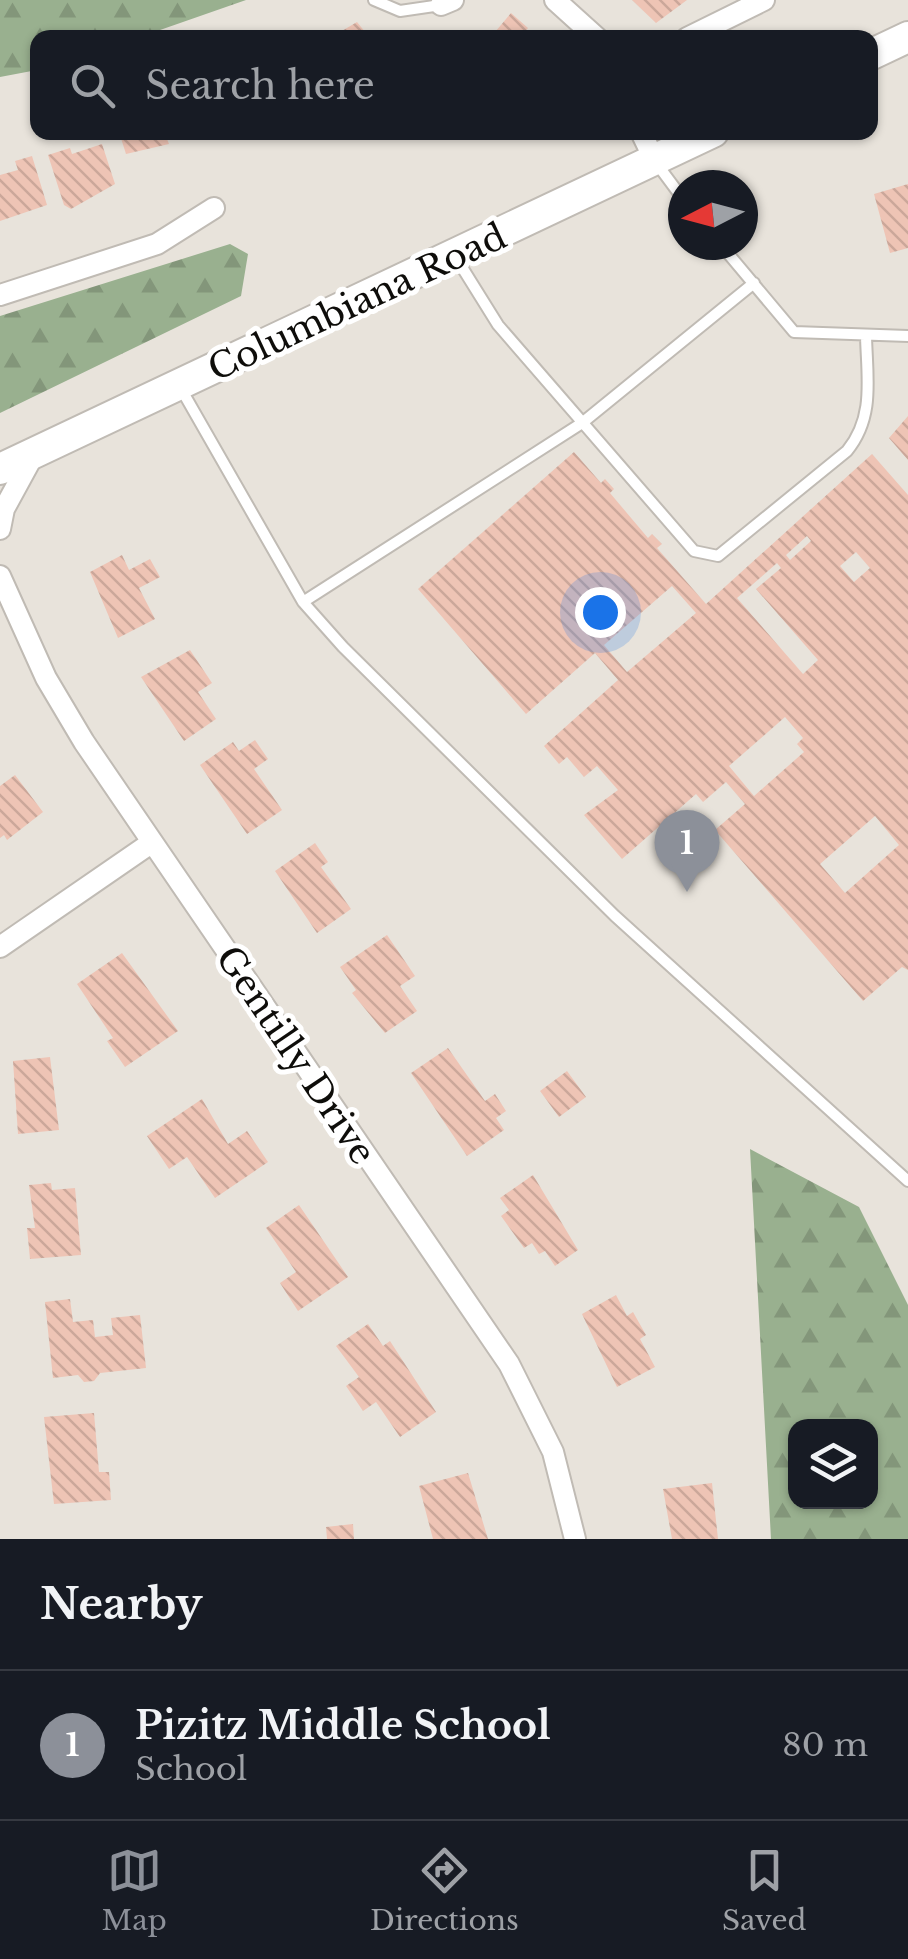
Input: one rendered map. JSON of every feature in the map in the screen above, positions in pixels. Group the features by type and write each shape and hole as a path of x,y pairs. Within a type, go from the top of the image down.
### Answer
{"main road":[{"path":"878,52 908,37"},
{"name":"Columbiana Road","path":"0,469 697,140"}],"street":[{"path":"555,0 588,30"},
{"path":"703,30 764,0"},
{"path":"644,140 655,161"},
{"path":"0,296 157,244 214,208"},
{"path":"0,529 4,509 35,453"},
{"name":"Gentilly Drive","path":"0,576 46,678 151,843 508,1364 553,1452 575,1539"},
{"path":"0,948 151,843"}],"lane":[{"path":"374,0 400,11 447,3"},
{"path":"655,161 668,179"},
{"path":"455,256 498,325 694,552 718,556 847,451 862,433 868,404 866,336"},
{"path":"734,260 794,332 908,336"},
{"path":"303,602 582,423 754,284"},
{"path":"179,386 303,602 343,647 616,916 908,1181"}],"green space":[{"path":"0,0 246,0 160,30 30,30 30,71 0,77"},
{"path":"230,244 248,254 241,296 0,413 0,316"},
{"path":"750,1149 859,1207 908,1305 908,1539 771,1539"}],"building":[{"path":"632,0 687,0 656,23"},
{"path":"511,13 528,28 526,30 497,30"},
{"path":"357,22 364,30 344,30"},
{"path":"122,140 167,140 169,144 126,154"},
{"path":"102,144 115,184 71,209 64,205 48,155 70,148 72,154"},
{"path":"32,156 47,205 0,221 0,175 18,170 15,161"},
{"path":"908,184 908,248 890,253 874,194"},
{"path":"908,416 908,460 889,438"},
{"path":"574,452 601,483 605,479 614,489 610,493 648,538 652,534 662,544 657,548 706,604 872,454 908,495 908,970 902,967 863,1001 715,830 745,804 726,782 703,802 696,794 622,859 584,815 618,790 597,766 584,777 567,757 559,764 544,746 618,680 595,653 526,714 418,589","holes":["807,536 811,541 790,560 786,555","856,552 870,568 854,582 840,566","777,563 781,568 756,589 818,660 803,674 737,598","672,586 696,613 627,672 604,645","785,717 803,738 797,744 804,752 754,796 729,766","875,816 899,845 845,893 820,864"]},
{"path":"122,555 129,570 150,559 160,577 139,588 155,619 118,638 90,572"},
{"path":"190,650 212,683 198,692 216,719 184,741 141,677"},
{"path":"255,740 268,759 254,769 282,810 247,834 200,765 233,742 239,751"},
{"path":"15,775 43,812 7,840 4,835 0,838 0,786"},
{"path":"315,843 328,862 321,867 351,909 317,933 275,871"},
{"path":"387,935 415,976 400,986 417,1011 385,1033 352,993 356,990 340,967"},
{"path":"122,953 178,1031 125,1067 107,1041 113,1038 77,984"},
{"path":"448,1048 485,1101 495,1094 506,1111 496,1118 504,1130 467,1156 411,1073"},
{"path":"50,1057 59,1130 18,1134 13,1061"},
{"path":"567,1071 586,1097 559,1117 540,1091"},
{"path":"202,1099 228,1144 247,1131 268,1162 215,1198 187,1157 169,1169 147,1136"},
{"path":"533,1175 578,1250 555,1266 545,1251 539,1254 532,1243 524,1248 501,1216 509,1210 500,1198"},
{"path":"51,1183 52,1190 75,1188 81,1255 30,1259 27,1228 35,1228 29,1185"},
{"path":"299,1205 348,1277 298,1311 280,1283 296,1272 266,1228"},
{"path":"616,1295 627,1316 633,1312 646,1335 640,1339 655,1367 617,1387 582,1314"},
{"path":"70,1299 73,1322 93,1320 95,1337 113,1335 111,1318 140,1315 146,1368 100,1373 94,1381 84,1382 78,1375 53,1378 45,1302"},
{"path":"368,1324 383,1346 390,1341 436,1412 400,1437 376,1402 363,1411 346,1386 359,1377 336,1346"},
{"path":"94,1413 99,1472 109,1472 111,1500 54,1504 44,1417"},
{"path":"468,1473 488,1539 433,1539 419,1486"},
{"path":"712,1483 718,1539 672,1539 663,1489"},
{"path":"353,1524 354,1539 327,1539 326,1527"}],"place":[{"name":"Pizitz Middle School","path":"687,892"}]}
